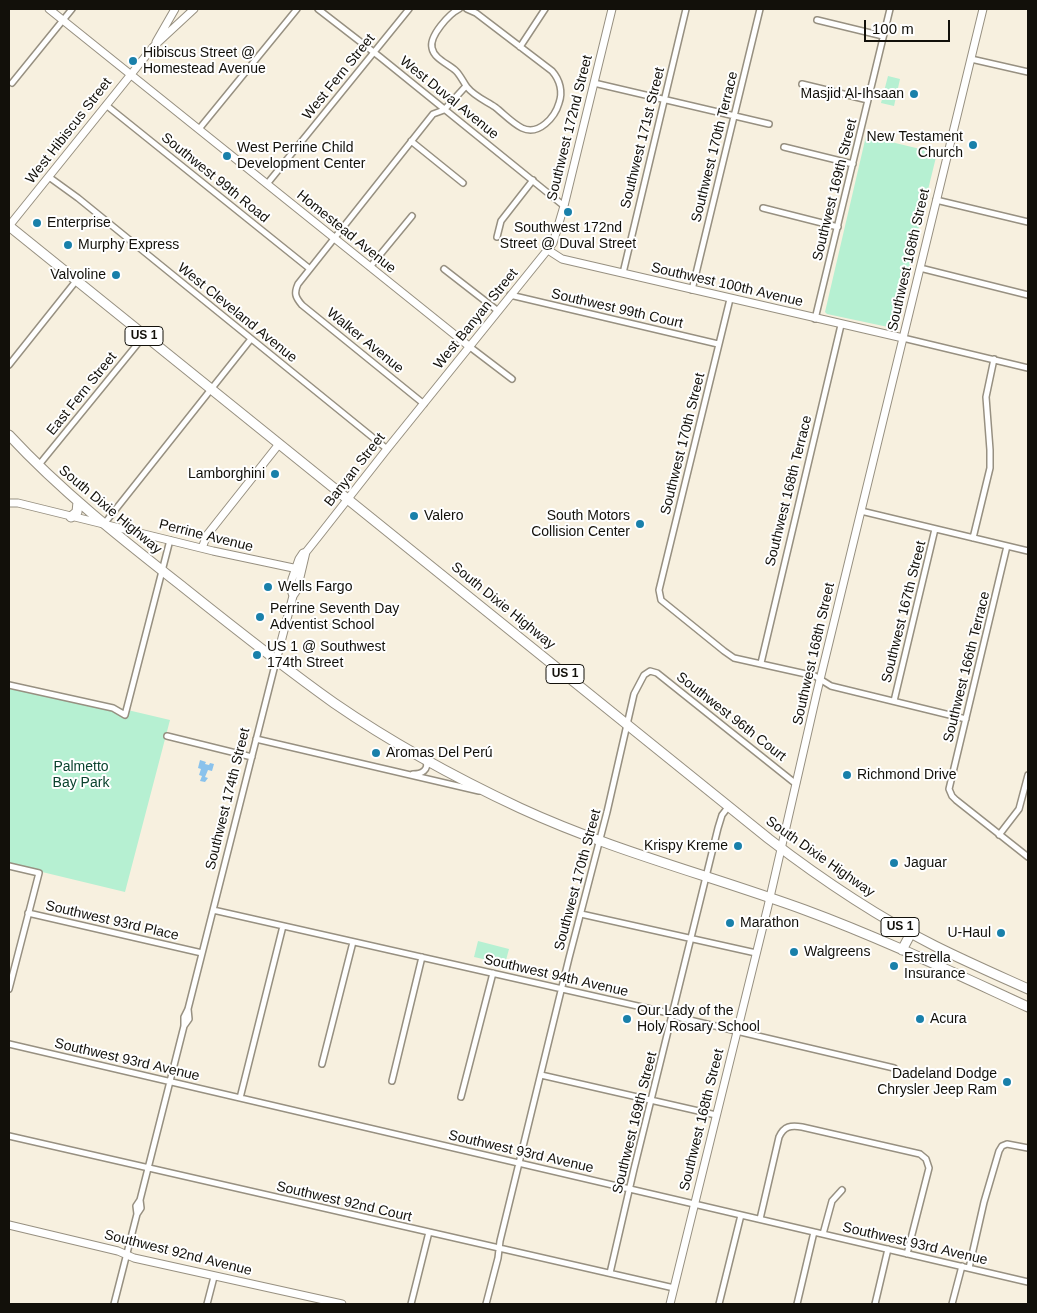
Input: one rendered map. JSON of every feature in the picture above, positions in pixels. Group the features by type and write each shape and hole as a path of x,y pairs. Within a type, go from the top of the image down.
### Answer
{"highway":[{"name":"South Dixie Highway","path":"9,226 782,849 843,893 911,933 1028,989"},
{"name":"South Dixie Highway","path":"9,435 38,466 104,525 276,661 351,714 426,760 491,794 599,841 837,922 1028,1007"},
{"path":"70,516 77,512 78,502"},
{"path":"902,950 911,933"},
{"path":"998,993 1011,990 1019,985"}],"street":[{"name":"Homestead Avenue","path":"49,9 512,379"},
{"path":"12,83 72,9"},
{"path":"153,47 175,9"},
{"path":"153,47 194,9"},
{"path":"199,129 297,9"},
{"name":"West Duval Avenue","path":"318,9 564,206"},
{"name":"West Fern Street","path":"267,184 409,9"},
{"path":"459,9 452,13 437,31 431,44 434,53 459,74 466,86 523,128 532,130 546,123 558,106 561,95 559,83 552,71 476,13 468,9"},
{"path":"520,47 545,9"},
{"name":"Southwest 172nd Street","path":"548,250 555,238 564,206 612,9"},
{"name":"Southwest 171st Street","path":"622,273 686,9"},
{"name":"Southwest 170th Terrace","path":"692,290 760,9"},
{"name":"Southwest 169th Street","path":"815,319 890,9"},
{"name":"Southwest 168th Street","path":"670,1304 782,849 820,679 983,9"},
{"path":"817,20 884,36"},
{"name":"West Hibiscus Street","path":"9,226 153,47"},
{"path":"971,59 1028,72"},
{"path":"594,83 769,124"},
{"path":"802,84 868,100"},
{"path":"310,269 433,114 444,110 466,86"},
{"name":"Southwest 99th Road","path":"106,104 310,269"},
{"path":"411,141 463,183"},
{"path":"784,147 853,164"},
{"name":"West Cleveland Avenue","path":"49,177 78,198 387,449"},
{"path":"497,237 501,221 533,180"},
{"path":"936,200 1028,222"},
{"path":"763,208 838,227"},
{"path":"370,267 412,216"},
{"name":"Southwest 100th Avenue","path":"548,250 562,259 903,338"},
{"name":"West Banyan Street","path":"424,404 548,250"},
{"path":"920,268 1028,295"},
{"name":"Walker Avenue","path":"310,269 298,284 295,294 302,305 424,404"},
{"path":"444,269 498,311"},
{"path":"9,365 76,281"},
{"name":"Southwest 99th Court","path":"510,295 718,344"},
{"name":"Southwest 170th Street","path":"730,299 659,593 666,604 727,654 738,659 761,663"},
{"name":"Southwest 168th Terrace","path":"761,663 841,324"},
{"name":"East Fern Street","path":"38,466 144,336"},
{"path":"903,338 1028,368"},
{"path":"104,525 251,340"},
{"path":"973,538 990,466 986,397 994,359"},
{"name":"Banyan Street","path":"294,568 302,553 306,552 424,404"},
{"path":"202,548 207,536 279,444"},
{"path":"9,498 18,503"},
{"path":"9,503 18,503"},
{"name":"Perrine Avenue","path":"18,503 104,525 302,570"},
{"path":"861,511 1028,551"},
{"name":"Southwest 167th Street","path":"894,701 935,528"},
{"path":"9,685 114,708 125,715 170,540"},
{"name":"Southwest 166th Terrace","path":"999,835 956,800 950,793 949,784 1007,546"},
{"name":"Banyan Street","path":"293,596 297,590 306,552"},
{"path":"293,596 291,584 294,568"},
{"name":"Southwest 174th Street","path":"114,1304 137,1214 136,1206 140,1200 148,1169 184,1026 184,1017 188,1009 293,596"},
{"path":"761,663 815,676 831,686 966,719"},
{"name":"Southwest 170th Street","path":"486,1304 580,914 609,807 634,694 644,674 650,671"},
{"name":"Southwest 96th Court","path":"650,671 660,675 796,784"},
{"path":"167,736 252,756"},
{"path":"256,739 491,794"},
{"path":"411,774 421,774 425,771 426,760"},
{"path":"1028,775 1019,809 999,835 1028,857"},
{"name":"Southwest 169th Street","path":"610,1273 720,820 729,806"},
{"name":"Southwest 93rd Place","path":"9,866 39,873 28,913 202,953"},
{"name":"Southwest 94th Avenue","path":"213,910 562,989 894,1068"},
{"path":"9,989 28,913"},
{"path":"580,914 756,954"},
{"path":"240,1098 283,926"},
{"path":"322,1064 353,942"},
{"path":"392,1081 422,957"},
{"path":"461,1097 493,973"},
{"name":"Southwest 93rd Avenue","path":"9,1044 1028,1282"},
{"path":"541,1074 716,1116"},
{"path":"760,1219 779,1137 784,1130 791,1126 920,1154 928,1161 929,1170 907,1254"},
{"name":"Southwest 92nd Court","path":"9,1136 674,1288"},
{"path":"969,1268 987,1192 1002,1146 1007,1144 1028,1148"},
{"path":"823,1234 832,1201 842,1190"},
{"path":"719,1304 741,1215"},
{"name":"Southwest 92nd Avenue","path":"9,1225 118,1251 134,1258 342,1304"},
{"path":"411,1304 429,1232"},
{"path":"797,1304 814,1232"},
{"path":"875,1304 888,1249"},
{"path":"952,1304 962,1266"},
{"path":"207,1304 214,1276"}],"green space":[{"path":"888,76 900,79 894,106 881,103"},
{"path":"866,136 937,153 895,325 888,327 825,312"},
{"name":"Palmetto Bay Park","path":"9,682 170,720 125,892 9,864"},
{"path":"478,941 509,949 505,964 474,957"}],"water":[{"path":"200,760 206,762 205,764 214,764 212,771 208,770 205,777 208,778 205,782 200,781 202,776 199,775 201,769 198,768"}],"place":[{"name":"Hibiscus Street @ Homestead Avenue","path":"133,61"},
{"name":"Masjid Al-Ihsaan","path":"914,94"},
{"name":"New Testament Church","path":"973,145"},
{"name":"West Perrine Child Development Center","path":"227,156"},
{"name":"Southwest 172nd Street @ Duval Street","path":"568,212"},
{"name":"Enterprise","path":"37,223"},
{"name":"Murphy Express","path":"68,245"},
{"name":"Valvoline","path":"116,275"},
{"name":"Lamborghini","path":"275,474"},
{"name":"Valero","path":"414,516"},
{"name":"South Motors Collision Center","path":"640,524"},
{"name":"Wells Fargo","path":"268,587"},
{"name":"Perrine Seventh Day Adventist School","path":"260,617"},
{"name":"US 1 @ Southwest 174th Street","path":"257,655"},
{"name":"Aromas Del Perú","path":"376,753"},
{"name":"Richmond Drive","path":"847,775"},
{"name":"Krispy Kreme","path":"738,846"},
{"name":"Jaguar","path":"894,863"},
{"name":"Marathon","path":"730,923"},
{"name":"U-Haul","path":"1001,933"},
{"name":"Walgreens","path":"794,952"},
{"name":"Estrella Insurance","path":"894,966"},
{"name":"Our Lady of the Holy Rosary School","path":"627,1019"},
{"name":"Acura","path":"920,1019"},
{"name":"Dadeland Dodge Chrysler Jeep Ram","path":"1007,1082"}]}
